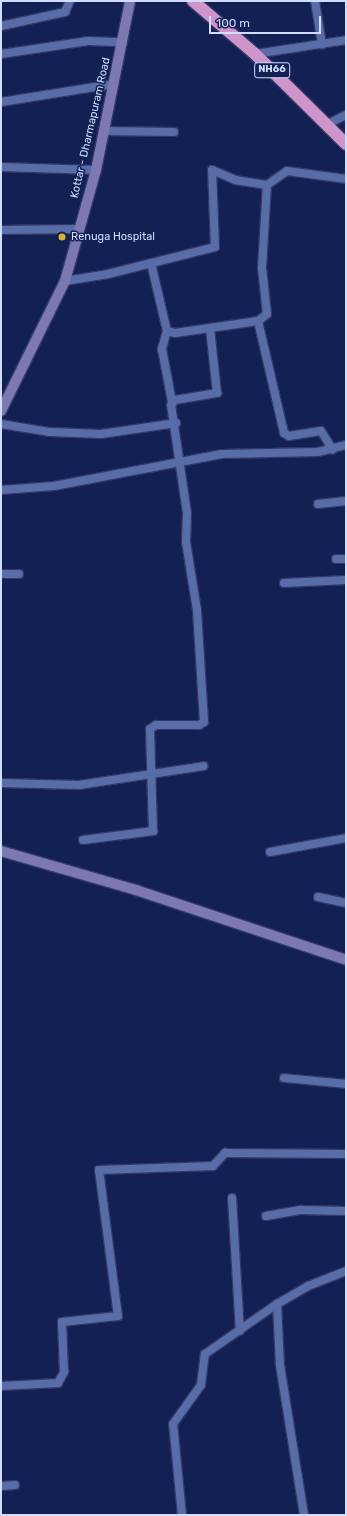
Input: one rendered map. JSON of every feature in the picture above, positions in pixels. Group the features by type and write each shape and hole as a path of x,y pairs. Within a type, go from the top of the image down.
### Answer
{"highway":[{"name":"NH66","path":"193,1 203,5 328,124 346,144"}],"main road":[{"name":"Kottar - Dharmapuram Road","path":"1,411 66,281 96,170 123,42 130,1"},
{"path":"1,851 136,890 346,960"}],"street":[{"path":"1,26 65,12 70,1"},
{"path":"315,1 322,44"},
{"path":"255,54 346,40"},
{"path":"1,54 88,41 123,42"},
{"path":"1,102 114,84"},
{"path":"328,124 346,115"},
{"path":"104,131 174,132"},
{"path":"1,167 96,170"},
{"path":"66,281 215,248 212,170 235,180 267,185 287,171 346,178"},
{"path":"167,331 210,329 258,321 267,314 262,268 267,185"},
{"path":"1,230 79,229"},
{"path":"82,840 154,831 151,728 204,722 197,610 186,542 187,513 181,459 176,423 162,349 167,331 151,263"},
{"path":"258,321 284,433 289,436 321,431 332,450"},
{"path":"172,402 217,393 210,329"},
{"path":"1,424 50,432 101,434 176,423"},
{"path":"1,490 54,486 181,459 222,454 332,450 346,445"},
{"path":"318,504 346,501"},
{"path":"336,559 346,559"},
{"path":"1,574 19,574"},
{"path":"284,583 346,580"},
{"path":"1,783 79,785 152,776 204,766"},
{"path":"270,852 346,838"},
{"path":"318,897 346,903"},
{"path":"284,1078 346,1084"},
{"path":"1,1386 58,1383 64,1372 62,1322 118,1316 99,1170 213,1166 225,1153 346,1154"},
{"path":"232,1198 240,1331"},
{"path":"266,1216 301,1210 346,1211"},
{"path":"182,1515 172,1424 201,1385 205,1354 277,1304 308,1286 346,1271"},
{"path":"277,1304 280,1365 304,1515"},
{"path":"1,1486 15,1485"}],"place":[{"name":"Renuga Hospital","path":"62,237"}]}
